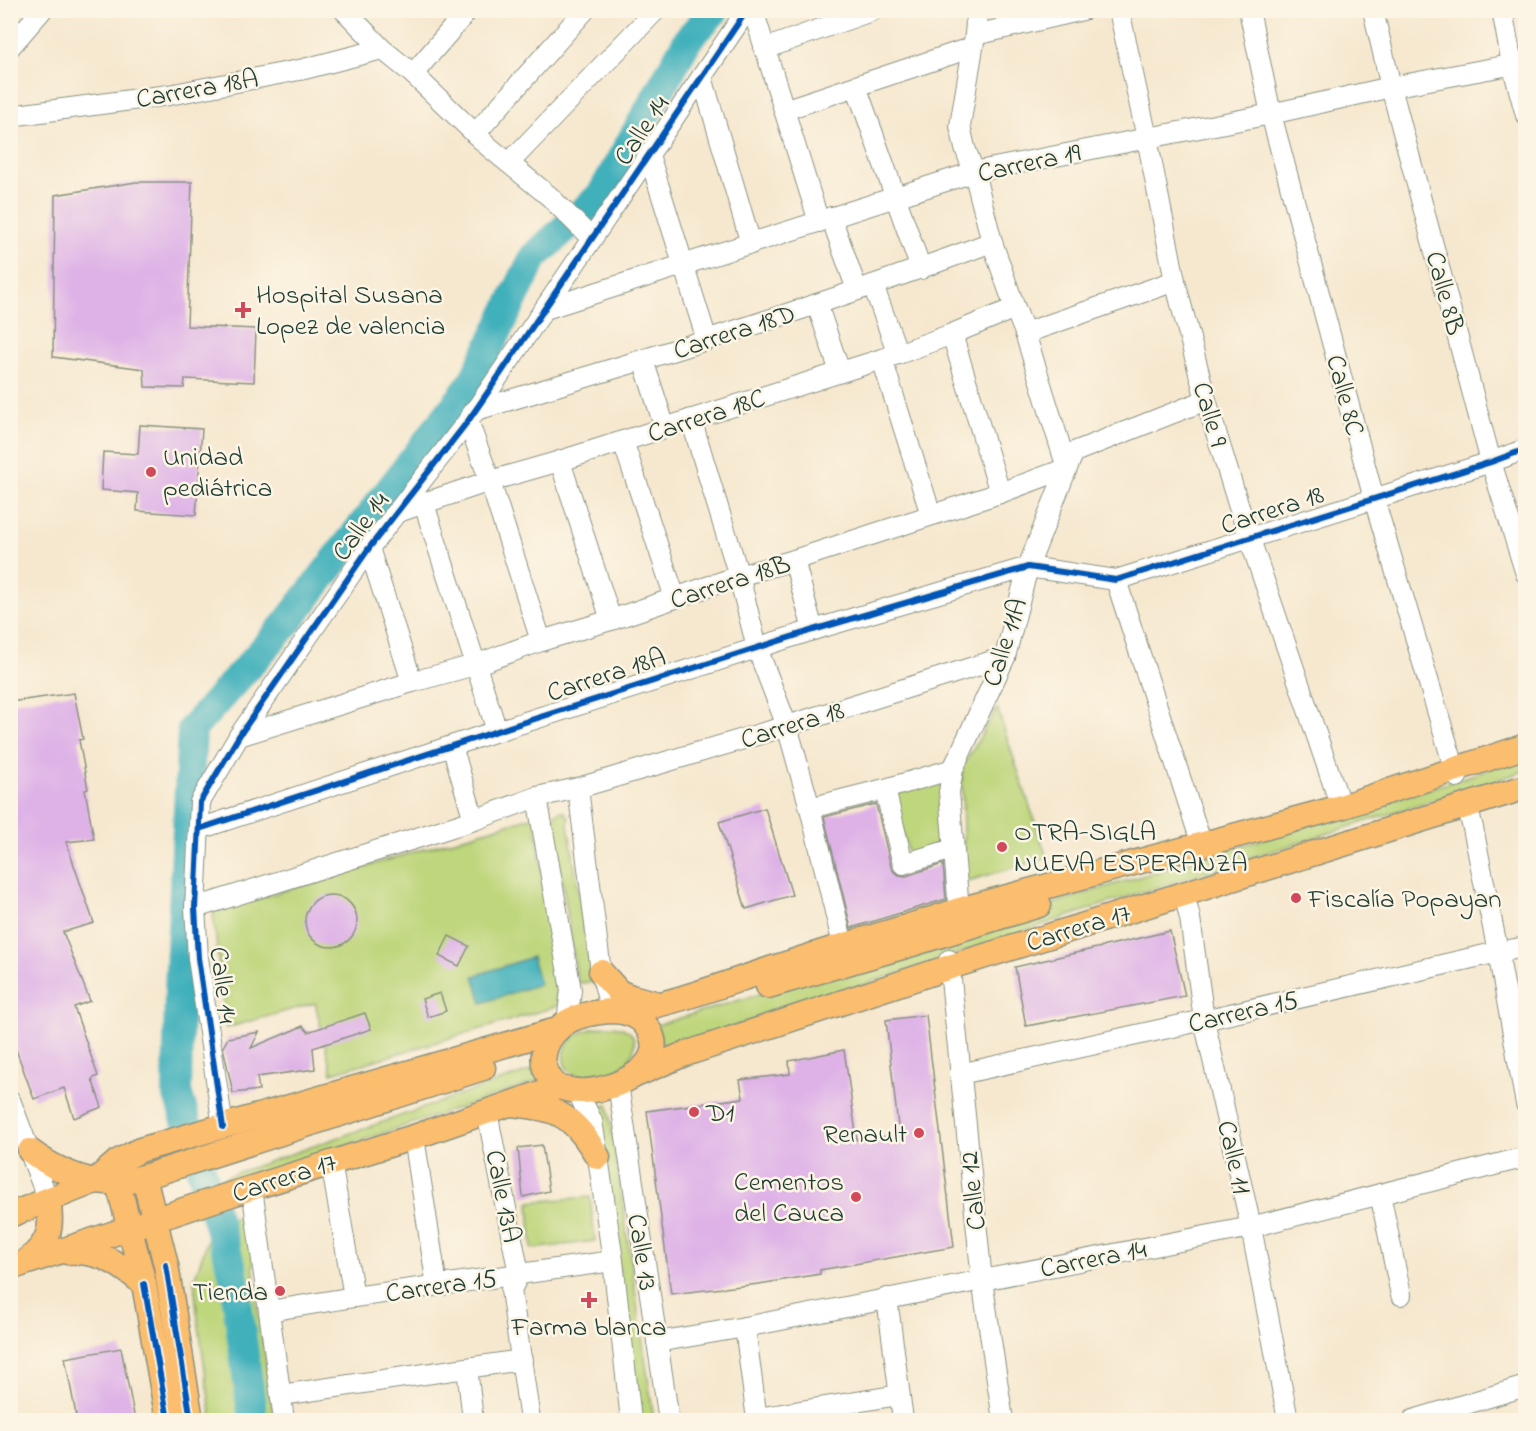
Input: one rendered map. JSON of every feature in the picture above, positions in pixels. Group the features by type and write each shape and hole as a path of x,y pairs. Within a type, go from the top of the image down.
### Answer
{"main road":[{"path":"625,1014 650,1031 652,1038 653,1046 633,1074 600,1089 567,1089 548,1075 543,1057 557,1033 596,1012 625,1014 660,1005 843,945 907,936 959,910 1341,807 1456,773 1526,746"},
{"name":"Carrera 17","path":"625,1014 655,1019 907,936 1526,754"},
{"name":"Carrera 17","path":"633,1074 667,1053 950,964 1526,774"},
{"name":"Carrera 17","path":"950,964 1184,894 1526,787"},
{"path":"601,972 619,992 660,1005"},
{"name":"Carrera 17","path":"10,1215 48,1200 107,1182 144,1177 176,1166 218,1137 557,1033"},
{"name":"Carrera 17","path":"16,1266 497,1108 567,1089"},
{"path":"497,1108 534,1106 559,1113 584,1135 598,1157"},
{"path":"107,1182 117,1162 140,1150 169,1143 218,1137"},
{"path":"30,1150 60,1171 107,1182"},
{"path":"144,1177 166,1265 191,1420"},
{"path":"107,1182 130,1228 144,1284 168,1420"},
{"path":"16,1266 38,1253 48,1237 51,1218 48,1200"},
{"path":"166,1265 173,1235 180,1220 192,1207"},
{"path":"53,1253 78,1252 103,1257 125,1268 144,1284"}],"street":[{"path":"10,47 42,10"},
{"path":"413,74 468,10"},
{"path":"475,134 585,10"},
{"path":"509,163 656,10"},
{"name":"Calle 14","path":"218,1137 198,958 195,908 200,802 239,736 369,548 488,392 545,309 587,234 650,155 747,10"},
{"path":"753,10 784,110 825,219 865,287 890,356 931,515"},
{"path":"765,48 874,10"},
{"path":"977,10 960,126 992,242 1025,333 1067,468"},
{"path":"784,110 856,86 974,41 1083,10"},
{"name":"Calle 9","path":"1119,10 1175,282 1206,399 1250,538 1341,807"},
{"name":"Calle 8C","path":"1249,10 1271,114 1374,499 1456,773"},
{"name":"Calle 8B","path":"1373,10 1391,87 1491,462 1526,574"},
{"path":"1502,10 1519,63 1526,115"},
{"path":"344,11 381,49 413,74 475,134 549,196 587,234"},
{"name":"Carrera 18A","path":"10,116 169,95 304,69 381,49"},
{"name":"Carrera 19","path":"545,309 974,172 1519,63"},
{"path":"702,77 751,244"},
{"path":"856,86 921,268"},
{"path":"650,155 707,340"},
{"name":"Carrera 18D","path":"471,416 817,304 992,242"},
{"path":"1025,333 1175,282"},
{"path":"817,304 840,372"},
{"name":"Carrera 18C","path":"395,513 890,356 1015,308"},
{"path":"952,334 1000,493"},
{"path":"643,360 665,428"},
{"name":"Carrera 18B","path":"239,736 475,664 739,576 1000,493 1067,468 1074,452 1206,399"},
{"path":"471,416 541,641"},
{"path":"691,419 739,576 757,648 787,726 810,808 843,945"},
{"path":"622,441 675,598"},
{"name":"Carrera 18","path":"1028,567 1116,580 1526,449"},
{"path":"560,461 611,620"},
{"name":"Calle 11A","path":"959,910 949,792 952,769 1005,657 1028,567 1067,468"},
{"path":"424,504 497,731"},
{"path":"369,548 412,682"},
{"path":"794,560 813,630"},
{"name":"Carrera 18A","path":"199,829 813,630 1028,567"},
{"path":"1116,580 1202,845"},
{"name":"Carrera 18","path":"578,788 787,726 1005,657"},
{"path":"452,746 474,820"},
{"path":"810,808 952,769"},
{"path":"195,908 474,820 537,797 578,788 601,972 625,1014"},
{"path":"885,789 903,864 953,849"},
{"path":"537,797 571,990 557,1033"},
{"path":"1467,806 1498,952 1526,1104"},
{"name":"Calle 11","path":"1184,894 1190,918 1204,1020 1251,1227 1288,1420"},
{"name":"Carrera 15","path":"960,1074 1526,947"},
{"name":"Calle 12","path":"950,964 982,1280 1003,1420"},
{"name":"Calle 13","path":"633,1074 657,1342 669,1420"},
{"name":"Calle 13","path":"567,1089 592,1121 613,1261 631,1420"},
{"name":"Calle 13A","path":"497,1108 519,1274 511,1290 530,1420"},
{"path":"12,1111 30,1150 48,1200"},
{"path":"414,1137 437,1286"},
{"name":"Carrera 14","path":"657,1342 744,1327 1251,1227 1526,1157"},
{"path":"331,1162 354,1297"},
{"path":"242,1191 269,1311 284,1420"},
{"path":"1380,1194 1401,1295"},
{"name":"Carrera 15","path":"269,1311 613,1261"},
{"path":"887,1298 903,1420"},
{"path":"744,1327 757,1419 899,1395"},
{"path":"281,1395 522,1360"},
{"path":"467,1368 473,1420"},
{"path":"1413,1420 1526,1386"}],"green space":[{"path":"997,708 1047,858 964,882 962,768"},
{"path":"1525,757 1525,771 1102,905 663,1049 657,1025 939,940"},
{"path":"942,780 945,844 909,856 893,794"},
{"path":"565,812 569,818 568,824 593,982 578,983 553,819 556,813"},
{"path":"535,816 558,1006 332,1073 315,1003 226,1028 213,912"},
{"path":"606,1026 622,1028 631,1034 634,1043 633,1053 626,1063 616,1071 603,1076 588,1077 570,1072 564,1060 569,1042 584,1031"},
{"path":"535,1069 539,1081 225,1186 222,1178"},
{"path":"608,1105 654,1420 641,1420 595,1107"},
{"path":"590,1197 595,1241 532,1249 529,1202"},
{"path":"246,1216 274,1420 212,1420 194,1280 211,1230 226,1219"}],"water":[{"path":"532,957 540,984 482,1003 474,976"}],"building":[{"name":"Hospital Susana Lopez de valencia","path":"136,182 192,182 187,326 256,329 254,382 185,379 184,388 145,387 144,369 53,357 55,195"},
{"name":"Unidad pediátrica","path":"140,425 202,429 196,515 137,511 138,493 101,490 103,452 138,454"},
{"path":"74,693 83,739 79,740 94,839 66,842 94,923 63,932 90,1001 74,1007 98,1076 92,1079 102,1107 74,1118 64,1088 34,1099 10,1033 10,702"},
{"path":"876,804 894,872 906,876 943,864 946,899 851,928 824,817"},
{"path":"765,808 792,895 746,909 719,822"},
{"path":"331,895 345,899 353,907 357,921 353,935 345,943 331,947 317,943 309,935 305,921 309,907 317,899"},
{"path":"1170,931 1185,996 1026,1026 1015,967"},
{"path":"449,936 469,946 459,966 439,956"},
{"path":"440,993 446,1011 428,1017 422,999"},
{"path":"365,1013 371,1029 313,1048 315,1069 257,1077 259,1090 233,1093 223,1047 228,1038 259,1032 251,1048 303,1026 308,1032"},
{"path":"926,1015 954,1247 820,1270 820,1274 671,1294 647,1111 743,1098 740,1080 790,1074 789,1061 844,1050 857,1140 899,1135 886,1020"},
{"path":"542,1145 549,1191 523,1197 518,1148"},
{"path":"121,1348 135,1420 77,1420 65,1358"}],"waterway":[{"path":"253,1420 233,1272 177,1092 179,989 192,729 285,625 471,385 534,257 601,195 689,38 715,10"}],"cycle path":[{"path":"223,1127 198,958 195,908 200,802 239,736 369,548 468,421 747,10"},
{"path":"199,829 813,630 1028,567 1116,580 1526,449"},
{"path":"166,1265 191,1420"},
{"path":"144,1284 168,1420"}],"place":[{"name":"Hospital Susana Lopez de valencia","path":"243,310"},
{"name":"Unidad pediátrica","path":"151,472"},
{"name":"OTRA-SIGLA NUEVA ESPERANZA","path":"1002,847"},
{"name":"Fiscalía Popayan","path":"1296,898"},
{"name":"D1","path":"694,1112"},
{"name":"Renault","path":"919,1133"},
{"name":"Cementos del Cauca","path":"856,1197"},
{"name":"Tienda","path":"280,1291"},
{"name":"Farma blanca","path":"589,1300"}]}
